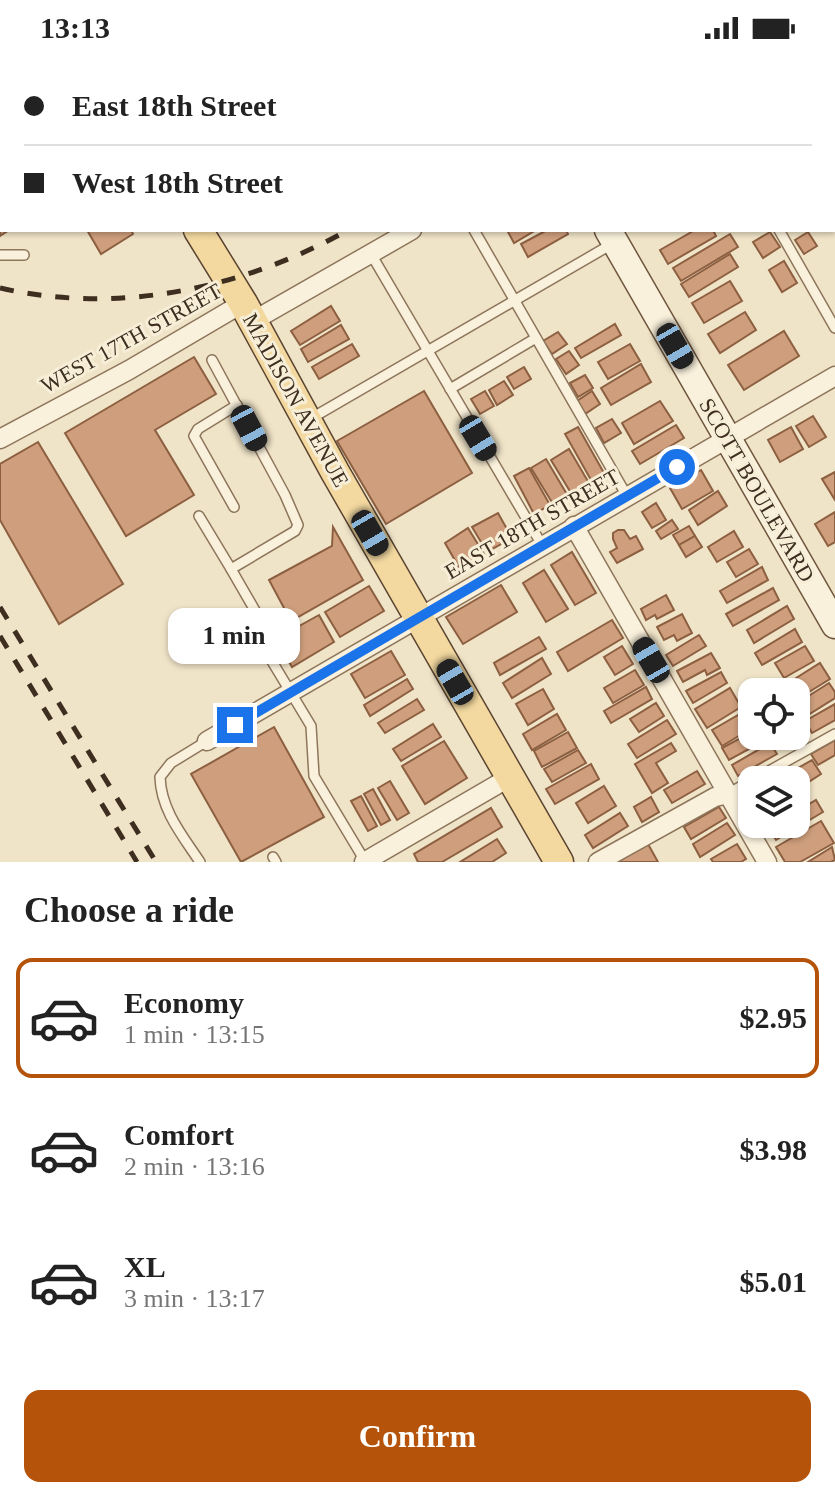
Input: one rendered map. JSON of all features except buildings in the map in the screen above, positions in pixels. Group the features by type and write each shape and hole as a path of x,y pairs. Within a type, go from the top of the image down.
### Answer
{"main road":[{"name":"MADISON AVENUE","path":"199,232 248,312 559,862"},
{"name":"SCOTT BOULEVARD","path":"612,236 835,625"}],"street":[{"name":"WEST 17TH STREET","path":"0,439 129,370 371,254 409,232"},
{"name":"EAST 18TH STREET","path":"207,741 835,376"},
{"path":"574,526 767,862"},
{"path":"364,862 510,777"},
{"path":"598,862 715,797 728,794"}],"lane":[{"path":"475,232 627,496"},
{"path":"780,232 835,328"},
{"path":"307,421 515,301 612,236"},
{"path":"371,254 542,545"},
{"path":"0,255 24,255"},
{"path":"450,389 536,338"},
{"path":"212,360 298,525 295,531 231,569"},
{"path":"234,507 194,436 198,429 237,405"},
{"path":"199,516 261,621 267,653 311,726 314,776 364,862"},
{"path":"777,766 835,734"},
{"path":"200,862 167,810 160,777 171,763 207,741"},
{"path":"728,794 738,788"}],"railway":[{"path":"0,288 45,296 89,299 179,291 266,268 344,232"},
{"path":"0,607 156,862"},
{"path":"0,636 137,862"}],"route":[{"path":"235,725 677,467"}]}
